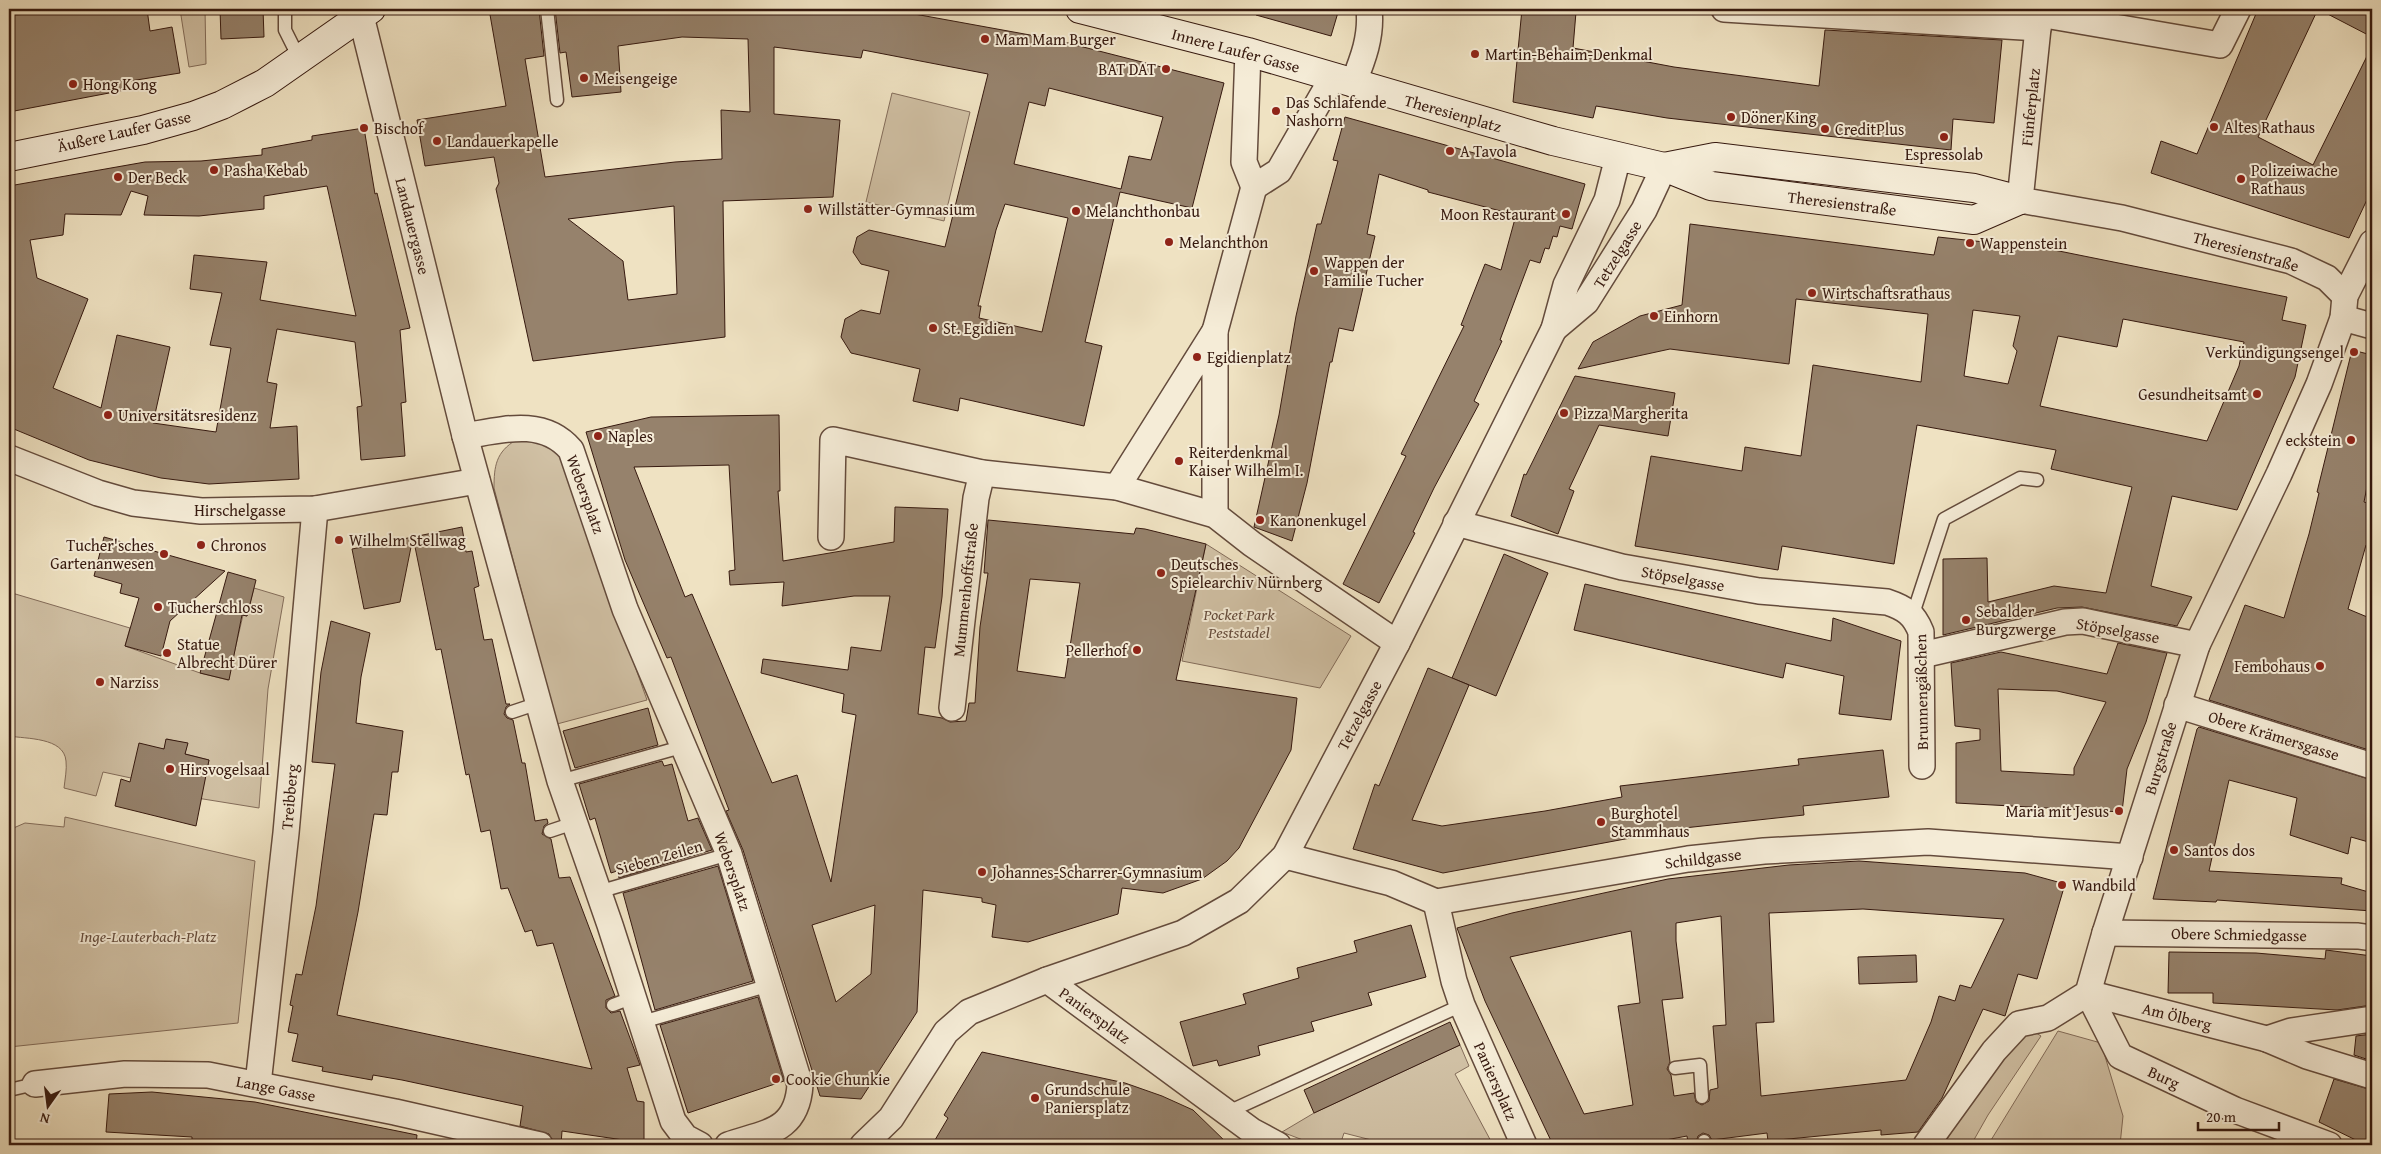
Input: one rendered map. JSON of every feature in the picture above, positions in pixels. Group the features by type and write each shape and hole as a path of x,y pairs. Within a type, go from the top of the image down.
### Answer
{"street":[{"name":"Innere Laufer Gasse","path":"1080,9 1248,52 1343,80"},
{"path":"1254,187 1279,171 1343,80 1369,35 1369,9"},
{"path":"1724,9 2039,17 2220,45 2238,9"},
{"name":"Äußere Laufer Gasse","path":"9,157 142,130 193,116 240,97 300,60 364,11"},
{"name":"Landauergasse","path":"364,11 464,436"},
{"name":"Fünferplatz","path":"2020,200 2039,17"},
{"path":"1215,515 1215,330 1254,187 1244,162 1248,52"},
{"name":"Theresienplatz","path":"1343,80 1553,141"},
{"name":"Theresienstraße","path":"1553,141 1664,167 1711,186 1974,220 2020,200"},
{"name":"Tetzelgasse","path":"1047,980 1183,933 1239,901 1285,856 1396,643 1554,329 1566,284 1604,208 1618,156"},
{"name":"Theresienstraße","path":"1664,167 1715,157 1974,188 2020,200 2122,218 2291,261 2327,278 2344,307"},
{"name":"Tetzelgasse","path":"1554,329 1586,302 1644,210 1664,167"},
{"path":"1912,212 1916,180"},
{"name":"Burgstraße","path":"2088,994 2105,933 2197,645 2283,465 2319,384 2344,307 2372,243"},
{"path":"2344,307 2372,326"},
{"path":"1117,487 1215,330"},
{"name":"Webersplatz","path":"464,436 515,428 538,429 557,436 571,450 625,609 685,746 729,854 800,1085 797,1107 783,1127 728,1145"},
{"path":"464,436 560,781 598,892 623,1001 642,1022 673,1121 685,1137 700,1145"},
{"path":"831,538 833,440 982,473 1117,487 1215,515 1252,544 1396,643"},
{"name":"Hirschelgasse","path":"9,458 98,493 164,508 201,511 315,509 477,481"},
{"name":"Mummenhoffstraße","path":"952,708 976,498 982,473"},
{"name":"Treibberg","path":"258,1084 286,833 315,509"},
{"name":"Stöpselgasse","path":"1456,523 1622,567 1759,591 1887,602 1913,614"},
{"name":"Brunnengäßchen","path":"1913,614 1921,632 1922,766"},
{"name":"Stöpselgasse","path":"1922,655 2064,622 2083,620 2197,645"},
{"name":"Obere Krämersgasse","path":"2177,705 2372,766"},
{"name":"Schildgasse","path":"1436,902 1688,859 1764,851 1928,842 2130,857"},
{"path":"1285,856 1391,883 1436,902"},
{"name":"Paniersplatz","path":"1436,902 1454,981 1462,1005 1524,1145"},
{"name":"Obere Schmiedgasse","path":"2105,933 2219,933 2358,936 2372,938"},
{"name":"Paniersplatz","path":"863,1145 891,1118 946,1032 969,1012 1047,980 1252,1131 1278,1145"},
{"path":"1926,1145 1994,1051 2019,1024 2048,1018 2088,994"},
{"name":"Am Ölberg","path":"2088,994 2267,1040 2307,1056 2372,1076"},
{"name":"Burg","path":"2088,994 2120,1056 2235,1110 2328,1145"},
{"path":"2267,1040 2291,1031 2372,1019"},
{"name":"Lange Gasse","path":"35,1084 125,1074 208,1075 258,1084 540,1145"}],"lane":[{"path":"285,9 285,30 300,60"},
{"path":"547,9 556,100"},
{"name":"Brunnengäßchen","path":"1913,614 1944,519 2020,478 2037,480"},
{"path":"512,712 539,703"},
{"path":"560,781 685,746"},
{"path":"550,831 574,823"},
{"name":"Sieben Zeilen","path":"598,892 729,854"},
{"path":"642,1022 770,985"},
{"path":"1228,1112 1462,1005"},
{"path":"1675,1068 1700,1065 1702,1097"},
{"name":"Lange Gasse","path":"9,1090 35,1084"}],"green space":[{"path":"180,9 205,9 206,64 189,67"},
{"path":"892,93 970,112 944,221 866,202"},
{"path":"516,440 540,444 560,455 647,700 557,724 494,488 496,466 500,455 504,449"},
{"name":"Pocket Park Peststadel","path":"1206,544 1351,636 1320,688 1182,661"},
{"path":"254,588 284,597 268,689 259,808 197,798 201,795 209,760 185,754 187,744 167,739 164,749 131,778 103,772 96,796 64,788 66,761 64,753 59,747 52,743 34,739 9,736 9,603 12,593 130,628 125,646 200,673 228,680 243,615 247,616"},
{"name":"Inge-Lauterbach-Platz","path":"65,817 255,861 238,1023 9,1047 9,830 25,823 64,827"},
{"path":"2030,1029 2041,1036 1988,1115 1971,1145 1943,1145 1991,1072"},
{"path":"2058,1031 2101,1043 2123,1116 2120,1145 1988,1145"},
{"path":"1460,1045 1469,1066 1455,1074 1493,1145 1391,1145 1344,1133 1340,1145 1316,1145 1282,1132 1314,1113"}],"building":[{"path":"58,9 147,9 150,31 172,27 180,73 124,82 125,90 9,112 9,64 14,63 9,34 9,15 58,13"},
{"path":"220,9 263,9 264,37 221,39"},
{"path":"489,9 539,9 544,56 525,59 545,177 675,162 722,159 721,110 750,112 748,39 682,37 618,46 621,92 572,97 566,52 560,53 555,9 887,9 1052,39 1224,83 1192,208 1120,192 1085,342 1102,346 1084,426 960,398 958,411 913,401 920,369 851,353 841,337 845,319 861,310 880,314 889,271 861,264 853,252 857,237 869,230 945,247 988,74 863,50 861,58 774,47 774,114 840,120 833,197 723,201 725,337 533,361 496,189 499,183 494,157 425,166 417,120 506,106","holes":["1049,88 1163,117 1151,160 1129,156 1121,189 1014,164 1029,102 1045,106","1005,204 1068,218 1042,332 979,318 981,306 978,306 996,230","674,206 677,294 628,300 623,261 568,219"]},
{"path":"1257,9 1339,9 1331,36 1256,15"},
{"path":"1522,9 1576,12 1573,48 1674,67 1819,86 1825,30 2002,40 1994,123 1953,119 1951,150 1667,118 1596,106 1593,118 1513,102"},
{"name":"Altes Rathaus","path":"2258,9 2318,9 2258,137 2313,165 2372,46 2372,189 2349,238 2151,173 2161,141 2197,154"},
{"path":"2318,9 2372,9 2372,37"},
{"path":"1345,117 1585,184 1572,229 1560,226 1557,237 1553,236 1549,249 1545,248 1540,263 1530,260 1500,340 1502,341 1474,401 1479,404 1434,488 1413,532 1415,533 1379,603 1343,584 1406,456 1401,454 1464,326 1461,325 1485,264 1501,270 1516,215 1428,192 1428,190 1379,174 1367,234 1375,236 1353,331 1339,328 1332,362 1330,362 1307,483 1292,541 1254,527 1279,415 1296,316 1317,224 1321,224 1338,161 1333,160"},
{"path":"364,128 375,194 377,193 410,328 400,330 406,402 401,403 405,456 361,460 357,407 362,406 355,342 277,329 267,382 277,384 270,428 297,426 299,479 209,484 161,478 89,460 9,427 9,186 145,162 201,161 262,155 262,149 312,140 312,136","holes":["327,186 356,316 260,300 267,262 194,255 190,289 222,293 210,345 231,348 216,432 153,423 170,347 117,335 101,408 53,388 88,299 37,278 30,240 63,235 65,214 121,215 131,191 148,196 144,215 199,216 264,209 264,196"]},
{"path":"1690,224 1934,255 1938,237 2049,249 2287,297 2282,320 2306,325 2295,377 2237,510 2172,496 2151,586 2192,597 2177,626 2082,607 2057,608 1943,635 1943,559 1987,558 1988,602 2054,586 2106,593 2132,487 2051,469 2056,450 1917,425 1894,564 1782,546 1778,570 1635,546 1651,456 1742,471 1745,447 1801,456 1813,365 1921,382 1928,314 1796,299 1789,364 1670,349 1578,369 1593,342 1640,316 1682,305","holes":["1973,310 2020,316 2013,346 2017,351 2008,384 1964,376","2123,319 2244,342 2239,366 2207,441 2040,406 2058,336 2117,347"]},
{"path":"2352,350 2372,355 2372,461 2364,502 2372,504 2372,547 2366,545 2348,609 2372,619 2372,751 2209,700 2245,605 2284,618 2309,534 2319,493 2317,492"},
{"path":"1575,376 1675,393 1668,436 1599,425 1569,489 1574,491 1558,534 1511,516 1524,474 1526,475"},
{"path":"779,415 780,491 778,491 783,561 894,542 895,507 948,509 942,597 935,648 925,647 918,714 942,718 950,722 966,721 969,703 975,703 980,627 988,573 984,573 988,520 1134,534 1136,528 1206,544 1176,680 1297,698 1291,750 1239,848 1227,861 1202,879 1163,893 1122,888 1118,914 1028,942 992,937 996,905 982,902 982,898 923,890 917,1012 861,1099 820,1096 743,850 726,811 729,810 671,657 667,658 625,560 586,432 651,417","holes":["729,465 735,570 729,571 730,585 784,582 782,606 854,596 890,596 881,651 851,647 848,670 763,659 761,673 844,694 842,712 856,715 831,882 797,775 772,783 692,594 685,597 634,467","1030,579 1080,583 1065,678 1017,671","875,905 871,974 836,1002 812,925"]},
{"path":"462,527 466,552 472,551 479,586 474,588 484,640 492,639 506,704 510,704 506,707 504,714 507,718 513,720 522,763 525,763 535,821 547,819 548,823 544,826 542,834 551,839 559,878 570,877 615,996 606,1000 606,1008 611,1013 620,1011 640,1065 627,1068 637,1101 644,1102 644,1143 562,1131 561,1145 554,1145 549,1134 520,1126 523,1106 402,1080 373,1075 372,1080 322,1071 323,1067 292,1061 298,1034 288,1032 293,1006 290,1005 296,974 302,975 316,906 335,764 312,762 321,672 331,621 370,633 361,677 356,723 403,731 398,772 392,772 387,815 374,814 358,912 337,1015 592,1069 553,943 537,946 532,930 525,932 508,888 501,889 490,830 481,832 469,774 466,775 441,649 436,650 413,537"},
{"name":"Tucherschloss","path":"104,537 225,571 170,621 161,656 125,646 139,598 120,593 122,584 94,576"},
{"path":"413,537 400,602 364,609 352,549"},
{"path":"1504,554 1548,573 1496,696 1452,678"},
{"path":"228,572 256,580 247,616 242,615 229,680 200,673"},
{"path":"1585,584 1831,641 1833,618 1901,641 1891,720 1839,714 1844,676 1786,663 1783,678 1574,630"},
{"path":"2118,643 2167,653 2146,722 2127,769 2122,812 1956,803 1956,743 1980,740 1980,729 1955,726 1951,663 2001,652 2107,674","holes":["1998,689 2057,691 2106,702 2074,768 2074,775 2001,771"]},
{"path":"1428,668 1469,685 1412,820 1442,826 1545,811 1622,797 1620,786 1799,765 1798,759 1883,750 1889,797 1803,806 1804,815 1684,828 1443,873 1353,849 1375,784 1379,786"},
{"path":"648,708 658,745 575,768 563,731"},
{"path":"2199,727 2372,780 2372,843 2351,837 2348,854 2290,835 2297,798 2229,780 2209,871 2342,878 2341,884 2372,893 2372,911 2217,900 2216,902 2153,899"},
{"path":"166,739 188,743 185,754 209,760 196,826 115,806 121,779 130,782 139,743 164,749"},
{"path":"662,761 664,766 672,764 688,821 698,818 712,850 619,878 617,871 611,873 595,818 590,820 579,784"},
{"path":"1859,861 2025,873 2065,884 2037,979 2018,974 2005,1016 1983,1009 1942,1098 1918,1132 1881,1135 1881,1130 1768,1141 1767,1133 1712,1140 1709,1135 1703,1133 1698,1136 1696,1142 1688,1143 1687,1136 1639,1145 1553,1145 1485,1001 1457,928 1512,913 1668,879 1789,865","holes":["1863,909 2004,919 1971,988 1960,985 1955,1001 1939,996 1931,1022 1906,1080 1761,1096 1756,1023 1774,1022 1769,913","1721,916 1726,1025 1713,1026 1718,1088 1710,1090 1709,1101 1702,1105 1696,1102 1694,1093 1674,1096 1671,1075 1667,1069 1670,1062 1662,1000 1683,998 1676,941 1676,923","1631,931 1640,1003 1618,1006 1633,1105 1584,1114 1510,957"]},
{"path":"718,866 753,981 655,1010 623,893"},
{"path":"1411,925 1426,977 1368,993 1372,1005 1311,1022 1314,1031 1258,1046 1260,1055 1219,1066 1217,1060 1193,1066 1180,1022 1246,1004 1243,994 1299,978 1297,968 1357,952 1354,941"},
{"path":"2326,950 2372,956 2372,1005 2337,1010 2213,1003 2213,993 2168,993 2169,952 2256,953 2325,959"},
{"path":"1916,955 1917,982 1859,984 1858,957"},
{"path":"758,997 784,1081 688,1113 660,1025"},
{"path":"1450,1022 1460,1045 1314,1113 1304,1090"},
{"path":"2372,1034 2372,1061 2354,1055 2356,1036"},
{"name":"Grundschule Paniersplatz","path":"982,1052 1125,1083 1162,1096 1193,1110 1229,1145 932,1145 948,1118 944,1115"},
{"path":"2334,1079 2372,1090 2372,1145 2366,1145 2319,1122"},
{"path":"152,1092 255,1102 417,1135 416,1145 249,1145 192,1140 192,1137 106,1132 109,1094"}],"place":[{"name":"Mam Mam Burger","path":"985,39"},
{"name":"Martin-Behaim-Denkmal","path":"1475,54"},
{"name":"BAT DAT","path":"1166,69"},
{"name":"Meisengeige","path":"584,78"},
{"name":"Hong Kong","path":"73,84"},
{"name":"Das Schlafende Nashorn","path":"1276,111"},
{"name":"Döner King","path":"1731,117"},
{"name":"Altes Rathaus","path":"2214,127"},
{"name":"Bischof","path":"364,128"},
{"name":"CreditPlus","path":"1825,129"},
{"name":"Espressolab","path":"1944,137"},
{"name":"Landauerkapelle","path":"437,141"},
{"name":"A Tavola","path":"1450,151"},
{"name":"Pasha Kebab","path":"214,170"},
{"name":"Der Beck","path":"118,177"},
{"name":"Polizeiwache Rathaus","path":"2241,179"},
{"name":"Willstätter-Gymnasium","path":"808,209"},
{"name":"Melanchthonbau","path":"1076,211"},
{"name":"Moon Restaurant","path":"1566,214"},
{"name":"Melanchthon","path":"1169,242"},
{"name":"Wappenstein","path":"1970,243"},
{"name":"Wappen der Familie Tucher","path":"1314,271"},
{"name":"Wirtschaftsrathaus","path":"1812,293"},
{"name":"Einhorn","path":"1654,316"},
{"name":"St. Egidien","path":"933,328"},
{"name":"Verkündigungsengel","path":"2354,352"},
{"name":"Egidienplatz","path":"1197,357"},
{"name":"Gesundheitsamt","path":"2257,394"},
{"name":"Pizza Margherita","path":"1564,413"},
{"name":"Universitätsresidenz","path":"108,415"},
{"name":"Naples","path":"598,436"},
{"name":"eckstein","path":"2351,440"},
{"name":"Reiterdenkmal Kaiser Wilhelm I.","path":"1179,461"},
{"name":"Kanonenkugel","path":"1260,520"},
{"name":"Wilhelm Stellwag","path":"339,540"},
{"name":"Chronos","path":"201,545"},
{"name":"Tucher'sches Gartenanwesen","path":"164,554"},
{"name":"Deutsches Spielearchiv Nürnberg","path":"1161,573"},
{"name":"Tucherschloss","path":"158,607"},
{"name":"Sebalder Burgzwerge","path":"1966,620"},
{"name":"Pellerhof","path":"1137,650"},
{"name":"Statue Albrecht Dürer","path":"167,653"},
{"name":"Fembohaus","path":"2320,666"},
{"name":"Narziss","path":"100,682"},
{"name":"Hirsvogelsaal","path":"170,769"},
{"name":"Maria mit Jesus","path":"2119,811"},
{"name":"Burghotel Stammhaus","path":"1601,822"},
{"name":"Santos dos","path":"2174,850"},
{"name":"Johannes-Scharrer-Gymnasium","path":"982,872"},
{"name":"Wandbild","path":"2062,885"},
{"name":"Cookie Chunkie","path":"776,1079"},
{"name":"Grundschule Paniersplatz","path":"1035,1098"}]}
